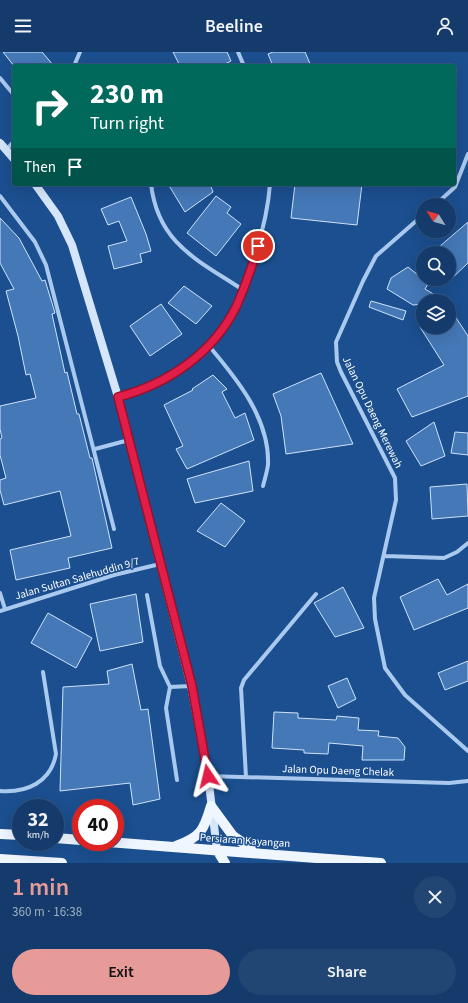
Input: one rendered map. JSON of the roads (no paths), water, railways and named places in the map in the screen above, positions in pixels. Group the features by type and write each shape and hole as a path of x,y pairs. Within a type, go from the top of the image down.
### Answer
{"main road":[{"path":"173,847 190,841 199,835 206,825 211,806"},
{"path":"211,806 233,836 246,847 258,853"},
{"path":"0,834 12,835"},
{"name":"Persiaran Kayangan","path":"124,843 381,863"},
{"path":"217,850 225,863"},
{"path":"0,859 62,863"}],"street":[{"path":"75,64 80,52"},
{"path":"238,52 243,64"},
{"path":"0,78 12,93"},
{"path":"6,150 12,142"},
{"path":"0,143 12,157"},
{"path":"456,184 468,154"},
{"path":"36,186 58,216 72,245 130,440 192,686 208,776 217,850"},
{"path":"151,186 152,198 167,231 177,244 244,290"},
{"path":"118,397 147,388 176,373 209,346 227,323 244,290 258,246 268,206 270,186"},
{"path":"443,198 455,186"},
{"path":"0,196 35,242 46,265 95,449 114,529"},
{"name":"Jalan Opu Daeng Merewah","path":"416,221 376,256 363,281 336,342 337,362 395,478 396,500 385,556 374,598 375,619 385,668 405,695 468,752"},
{"path":"209,346 230,370 249,398 260,424 267,445 268,466 263,486"},
{"path":"95,449 130,440"},
{"path":"385,556 444,558 457,552 468,543"},
{"name":"Jalan Sultan Salehuddin 9/7","path":"0,611 114,575 161,564"},
{"path":"0,593 5,609"},
{"path":"246,777 241,688 244,680 316,594"},
{"path":"147,595 160,666 170,687 166,708 178,780"},
{"path":"0,791 10,792 40,783 54,765 56,754 44,672"},
{"path":"170,687 192,686"},
{"name":"Jalan Opu Daeng Chelak","path":"208,776 449,782 468,781"}]}
